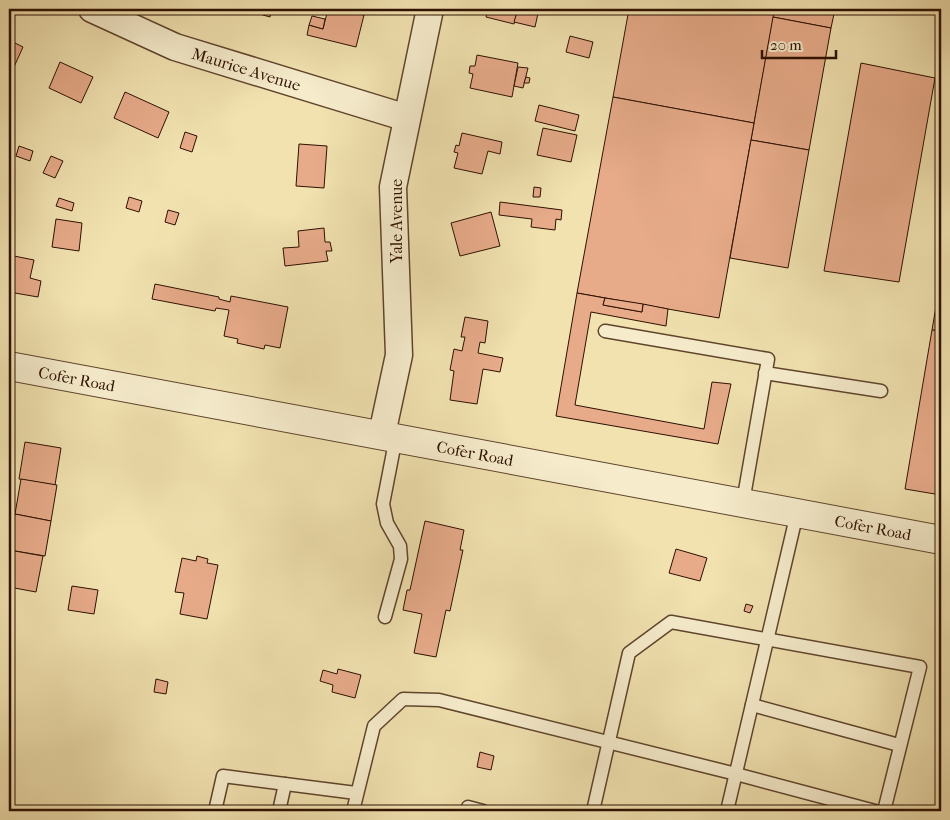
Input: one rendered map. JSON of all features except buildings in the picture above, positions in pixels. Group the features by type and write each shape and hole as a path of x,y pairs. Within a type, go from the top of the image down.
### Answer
{"street":[{"name":"Maurice Avenue","path":"92,9 175,47 407,118"},
{"name":"Yale Avenue","path":"389,436 399,355 393,187 430,9"},
{"name":"Cofer Road","path":"9,366 941,540"}],"lane":[{"path":"605,331 768,359 743,502"},
{"path":"765,373 881,391"},
{"path":"385,617 401,559 400,546 388,522 382,504 389,436"},
{"path":"727,811 797,513"},
{"path":"592,811 629,653 671,622 920,668 899,745 884,811"},
{"path":"353,811 374,726 403,699 439,700 736,774 875,811"},
{"path":"752,705 899,745"},
{"path":"215,811 223,776 356,793"},
{"path":"279,811 285,784"},
{"path":"468,807 483,811"}]}
